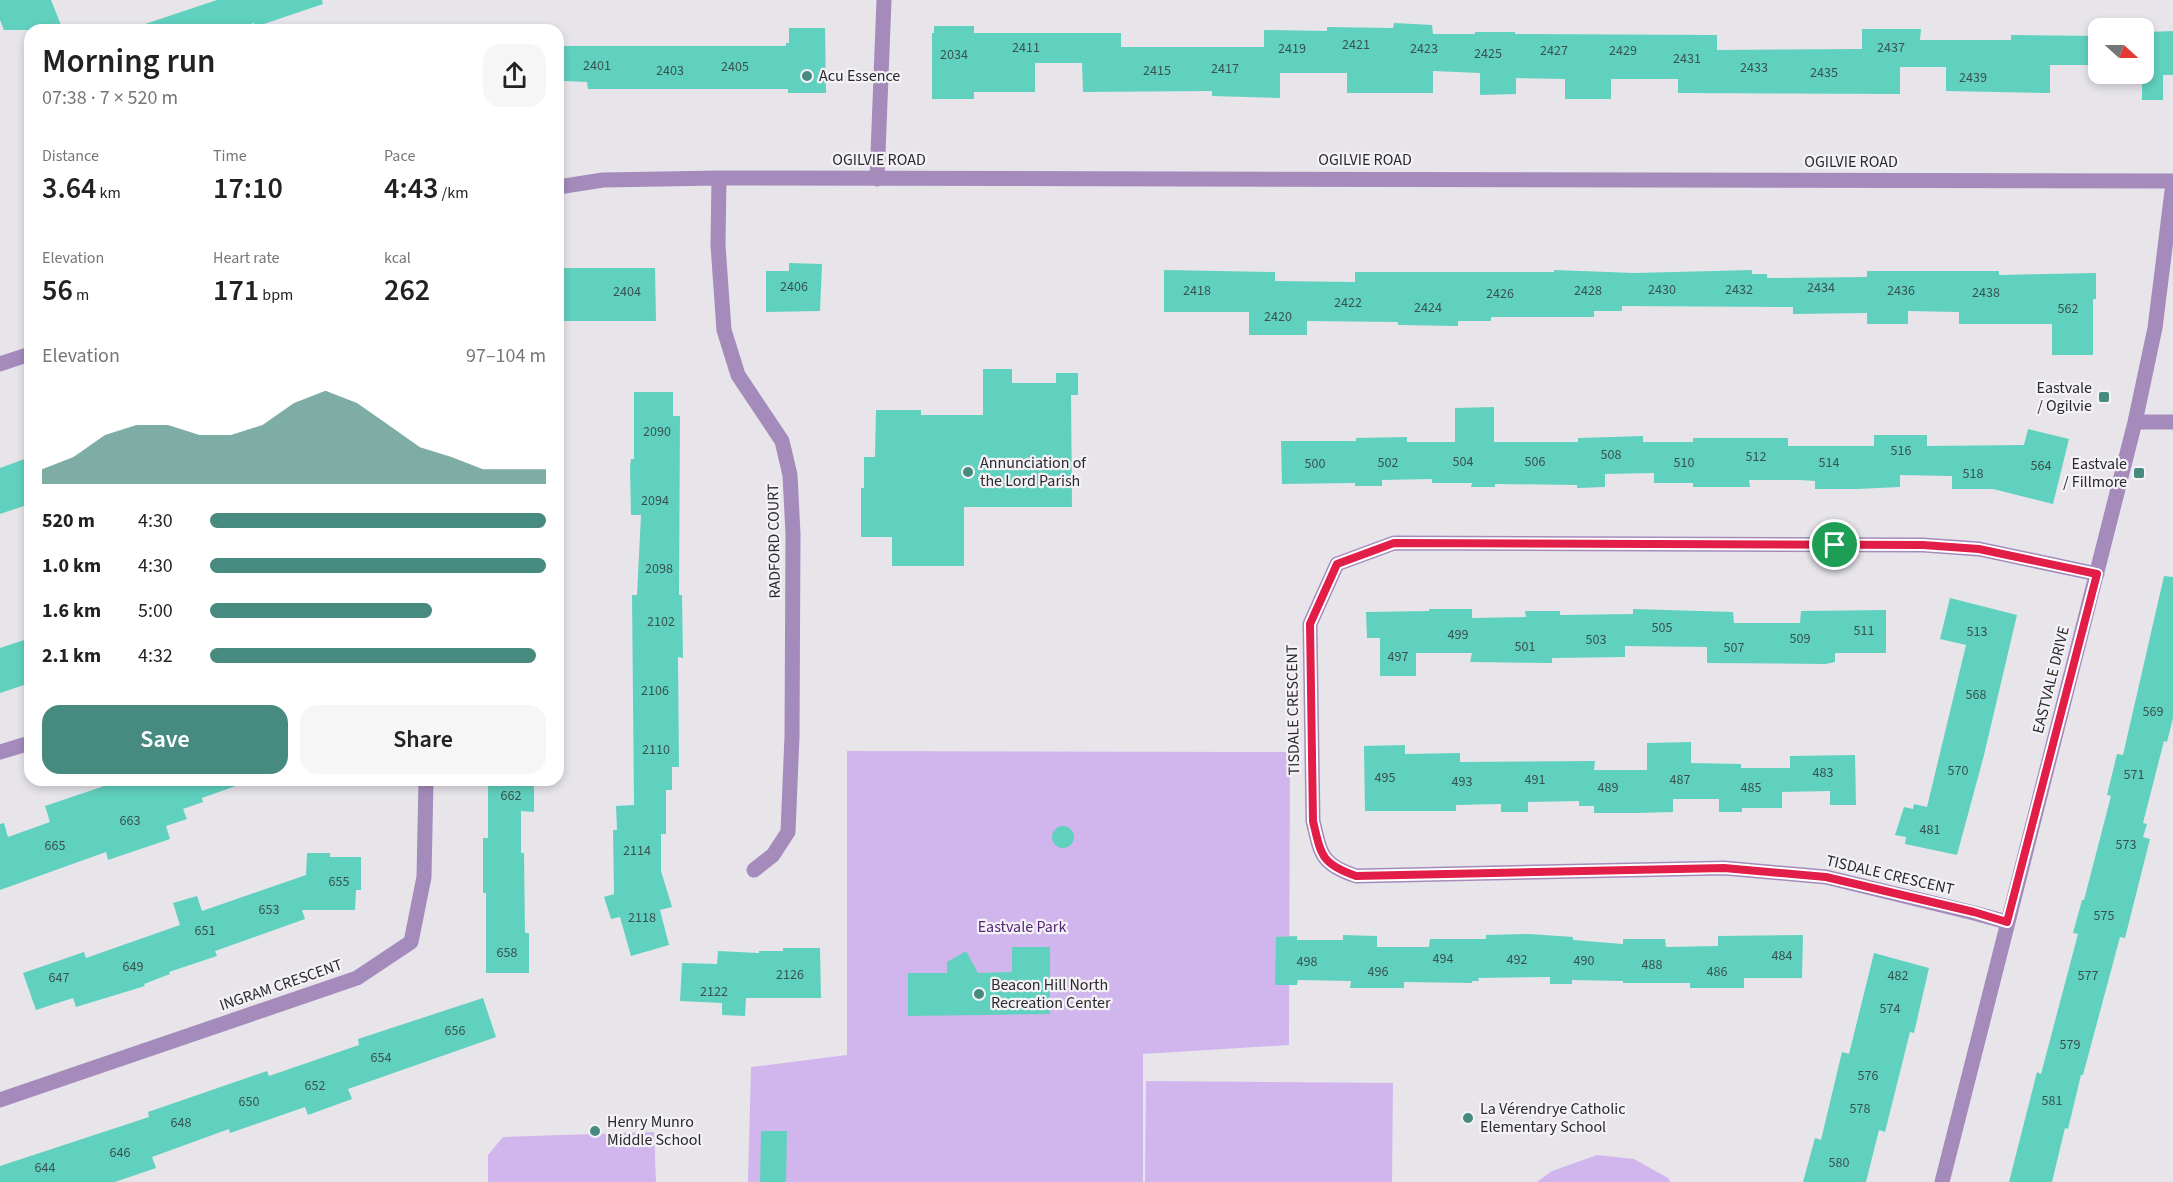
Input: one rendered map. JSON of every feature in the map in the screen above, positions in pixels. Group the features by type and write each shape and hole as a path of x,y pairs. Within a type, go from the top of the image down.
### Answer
{"street":[{"path":"877,178 884,0"},
{"name":"OGILVIE ROAD","path":"564,186 603,180 719,178 2173,182"},
{"name":"RADFORD COURT","path":"719,178 718,245 724,330 738,375 782,441 790,475 793,534 792,712 788,832 773,855 754,870"},
{"name":"EASTVALE DRIVE","path":"1942,1182 2135,422 2155,328 2173,182"},
{"path":"0,364 24,356"},
{"path":"2135,422 2173,422"},
{"name":"TISDALE CRESCENT","path":"2007,922 1826,877 1724,868 1356,876 1335,869 1320,851 1313,821 1310,624 1337,564 1394,543 1923,545 1979,549 2097,574"},
{"path":"0,752 24,744"},
{"name":"INGRAM CRESCENT","path":"0,1100 357,978 411,942 423,877 426,786"}],"green space":[{"name":"Eastvale Park","path":"847,751 1290,752 1289,1045 1143,1054 1143,1182 748,1182 751,1067 847,1055"},
{"path":"1146,1081 1393,1083 1392,1182 1145,1182"},
{"path":"654,1132 656,1182 488,1182 488,1155 503,1137"},
{"path":"1597,1155 1634,1159 1668,1178 1671,1182 1537,1182 1552,1171"}],"building":[{"path":"0,0 51,0 61,24 24,24 24,30 4,30 0,20"},
{"path":"217,0 322,0 323,4 264,24 145,24"},
{"path":"1394,23 1432,25 1433,34 1515,32 1515,34 1717,35 1717,50 1862,49 1862,29 1921,29 1920,40 2011,40 2011,35 2088,36 2088,65 2050,65 2050,93 1946,91 1946,67 1900,67 1900,94 1678,93 1678,79 1611,79 1611,99 1565,99 1565,79 1516,78 1516,94 1480,95 1480,73 1433,71 1433,93 1347,93 1347,73 1280,73 1280,98 1212,96 1212,91 1083,92 1082,63 1035,63 1035,92 974,92 974,99 932,99 932,33 934,33 934,26 974,26 974,33 1121,33 1121,47 1264,47 1264,30 1327,31 1327,27 1393,28"},
{"path":"789,28 825,28 826,93 788,93 788,89 588,89 587,82 564,81 564,46 786,46 786,43 789,43"},
{"path":"2173,31 2173,75 2163,75 2163,100 2142,100 2142,84 2154,84 2154,32"},
{"path":"789,263 822,264 820,311 766,312 766,271 789,271"},
{"path":"564,268 655,268 656,321 564,321"},
{"path":"1164,270 1275,272 1275,281 1355,282 1355,272 1554,272 1554,270 1635,273 1752,270 1752,274 1767,274 1767,278 1867,277 1867,271 1999,271 1999,275 2096,273 2096,299 2093,299 2093,355 2052,355 2052,324 1959,324 1959,312 1908,311 1908,324 1867,324 1867,313 1793,314 1793,307 1622,306 1622,311 1594,311 1594,317 1491,317 1491,321 1458,321 1458,326 1398,325 1398,322 1307,321 1307,335 1249,335 1249,312 1164,312"},
{"name":"Annunciation of the Lord Parish","path":"983,369 1012,369 1012,383 1056,383 1056,373 1078,373 1078,395 1071,395 1072,507 964,507 964,566 892,566 892,537 861,537 861,488 864,488 864,457 875,457 876,410 921,410 921,415 983,415"},
{"path":"634,392 673,392 673,416 680,416 679,595 682,595 683,658 678,657 679,767 672,767 672,790 666,790 666,834 661,834 661,871 672,907 660,910 669,945 631,956 620,917 611,919 604,897 614,894 613,830 617,830 616,806 634,805 632,595 637,595 641,515 631,515 630,467 631,459 634,459"},
{"path":"1494,407 1494,442 1578,442 1578,438 1643,436 1643,442 1693,442 1693,438 1788,438 1788,446 1874,446 1874,435 1927,435 1927,446 2024,445 2028,429 2069,439 2053,504 1993,489 1952,489 1952,476 1900,475 1900,487 1857,489 1815,489 1815,481 1800,480 1749,480 1750,487 1693,487 1693,483 1654,483 1654,473 1605,474 1605,487 1577,488 1577,485 1495,484 1495,487 1471,487 1472,483 1432,483 1432,479 1382,480 1382,486 1355,486 1355,483 1282,484 1281,441 1356,441 1356,438 1407,437 1407,442 1455,442 1455,408"},
{"path":"24,459 24,506 0,514 0,468"},
{"path":"2164,576 2173,577 2173,718 2167,742 2164,741 2143,823 2147,824 2143,837 2150,839 2125,938 2120,937 2068,1129 2065,1128 2052,1182 2009,1182 2037,1072 2041,1074 2078,934 2073,933 2111,796 2107,795 2117,754 2123,755"},
{"path":"1950,598 2017,615 1984,755 1957,855 1905,844 1906,837 1895,835 1904,807 1913,809 1914,804 1927,807 1966,645 1940,639"},
{"path":"1429,609 1472,609 1472,618 1526,617 1525,611 1560,611 1560,615 1633,614 1633,609 1733,612 1734,623 1800,623 1801,611 1886,610 1886,653 1835,653 1835,662 1826,664 1707,663 1707,647 1625,646 1625,657 1552,658 1552,663 1470,662 1472,653 1416,653 1416,676 1380,676 1380,638 1367,638 1366,612 1429,611"},
{"path":"24,640 24,685 0,693 0,648"},
{"path":"1691,742 1691,763 1741,764 1741,768 1790,768 1790,756 1855,755 1856,805 1830,805 1830,791 1782,792 1782,808 1742,808 1742,812 1719,812 1719,799 1673,799 1673,812 1594,813 1594,806 1579,806 1579,801 1528,802 1528,812 1501,812 1501,804 1456,805 1456,811 1365,811 1364,746 1405,745 1405,754 1460,753 1460,762 1595,761 1594,770 1647,770 1647,743"},
{"path":"104,786 236,786 202,798 203,802 183,809 187,819 166,826 170,839 108,860 106,852 0,890 0,824 4,823 8,837 50,822 45,806"},
{"path":"488,786 534,786 534,812 521,811 521,853 524,853 525,933 529,933 529,973 486,973 483,838 488,838"},
{"path":"1059,826 1067,826 1074,833 1074,841 1067,848 1059,848 1052,841 1052,833"},
{"path":"307,853 330,853 330,857 361,857 361,890 356,890 355,910 302,910 305,919 215,951 217,956 169,972 170,974 144,984 145,986 76,1007 73,998 36,1010 23,973 84,952 86,958 180,925 173,903 197,896 202,911 306,875"},
{"path":"1529,934 1623,944 1623,939 1665,939 1666,947 1718,946 1718,936 1803,935 1802,978 1744,978 1744,988 1690,988 1690,983 1623,983 1623,981 1572,980 1572,984 1550,984 1550,977 1478,978 1479,981 1472,981 1472,983 1404,982 1404,988 1350,988 1351,981 1298,980 1297,985 1275,985 1276,937 1297,936 1297,940 1343,940 1343,935 1377,936 1377,947 1429,947 1430,939 1486,939 1486,935"},
{"name":"Beacon Hill North Recreation Center","path":"1012,947 1050,947 1050,1014 908,1016 908,973 947,973 947,962 966,951 978,973 1012,972"},
{"path":"783,948 820,948 821,998 746,998 745,1016 722,1015 722,1003 680,1001 682,963 717,964 718,951 759,953 759,951 783,951"},
{"path":"1874,953 1929,968 1914,1033 1910,1032 1885,1132 1879,1130 1866,1182 1803,1182 1815,1138 1821,1140 1842,1052 1849,1054"},
{"path":"483,998 496,1037 348,1089 352,1099 308,1115 305,1107 230,1133 229,1129 152,1157 156,1168 115,1182 0,1182 0,1166 149,1117 148,1112 267,1071 269,1076 359,1045 358,1039"},
{"path":"761,1131 787,1131 786,1182 760,1182"}],"place":[{"name":"Acu Essence","path":"807,76"},
{"name":"Eastvale / Ogilvie","path":"2104,397"},
{"name":"Annunciation of the Lord Parish","path":"968,472"},
{"name":"Eastvale / Fillmore","path":"2139,473"},
{"name":"Beacon Hill North Recreation Center","path":"979,994"},
{"name":"La Vérendrye Catholic Elementary School","path":"1468,1118"},
{"name":"Henry Munro Middle School","path":"595,1131"}],"route":[{"path":"1394,543 1835,545 1923,545 1979,549 2097,574 2007,922 1826,877 1724,868 1356,876 1335,869 1320,851 1313,821 1310,624 1337,564 1394,543"}]}
